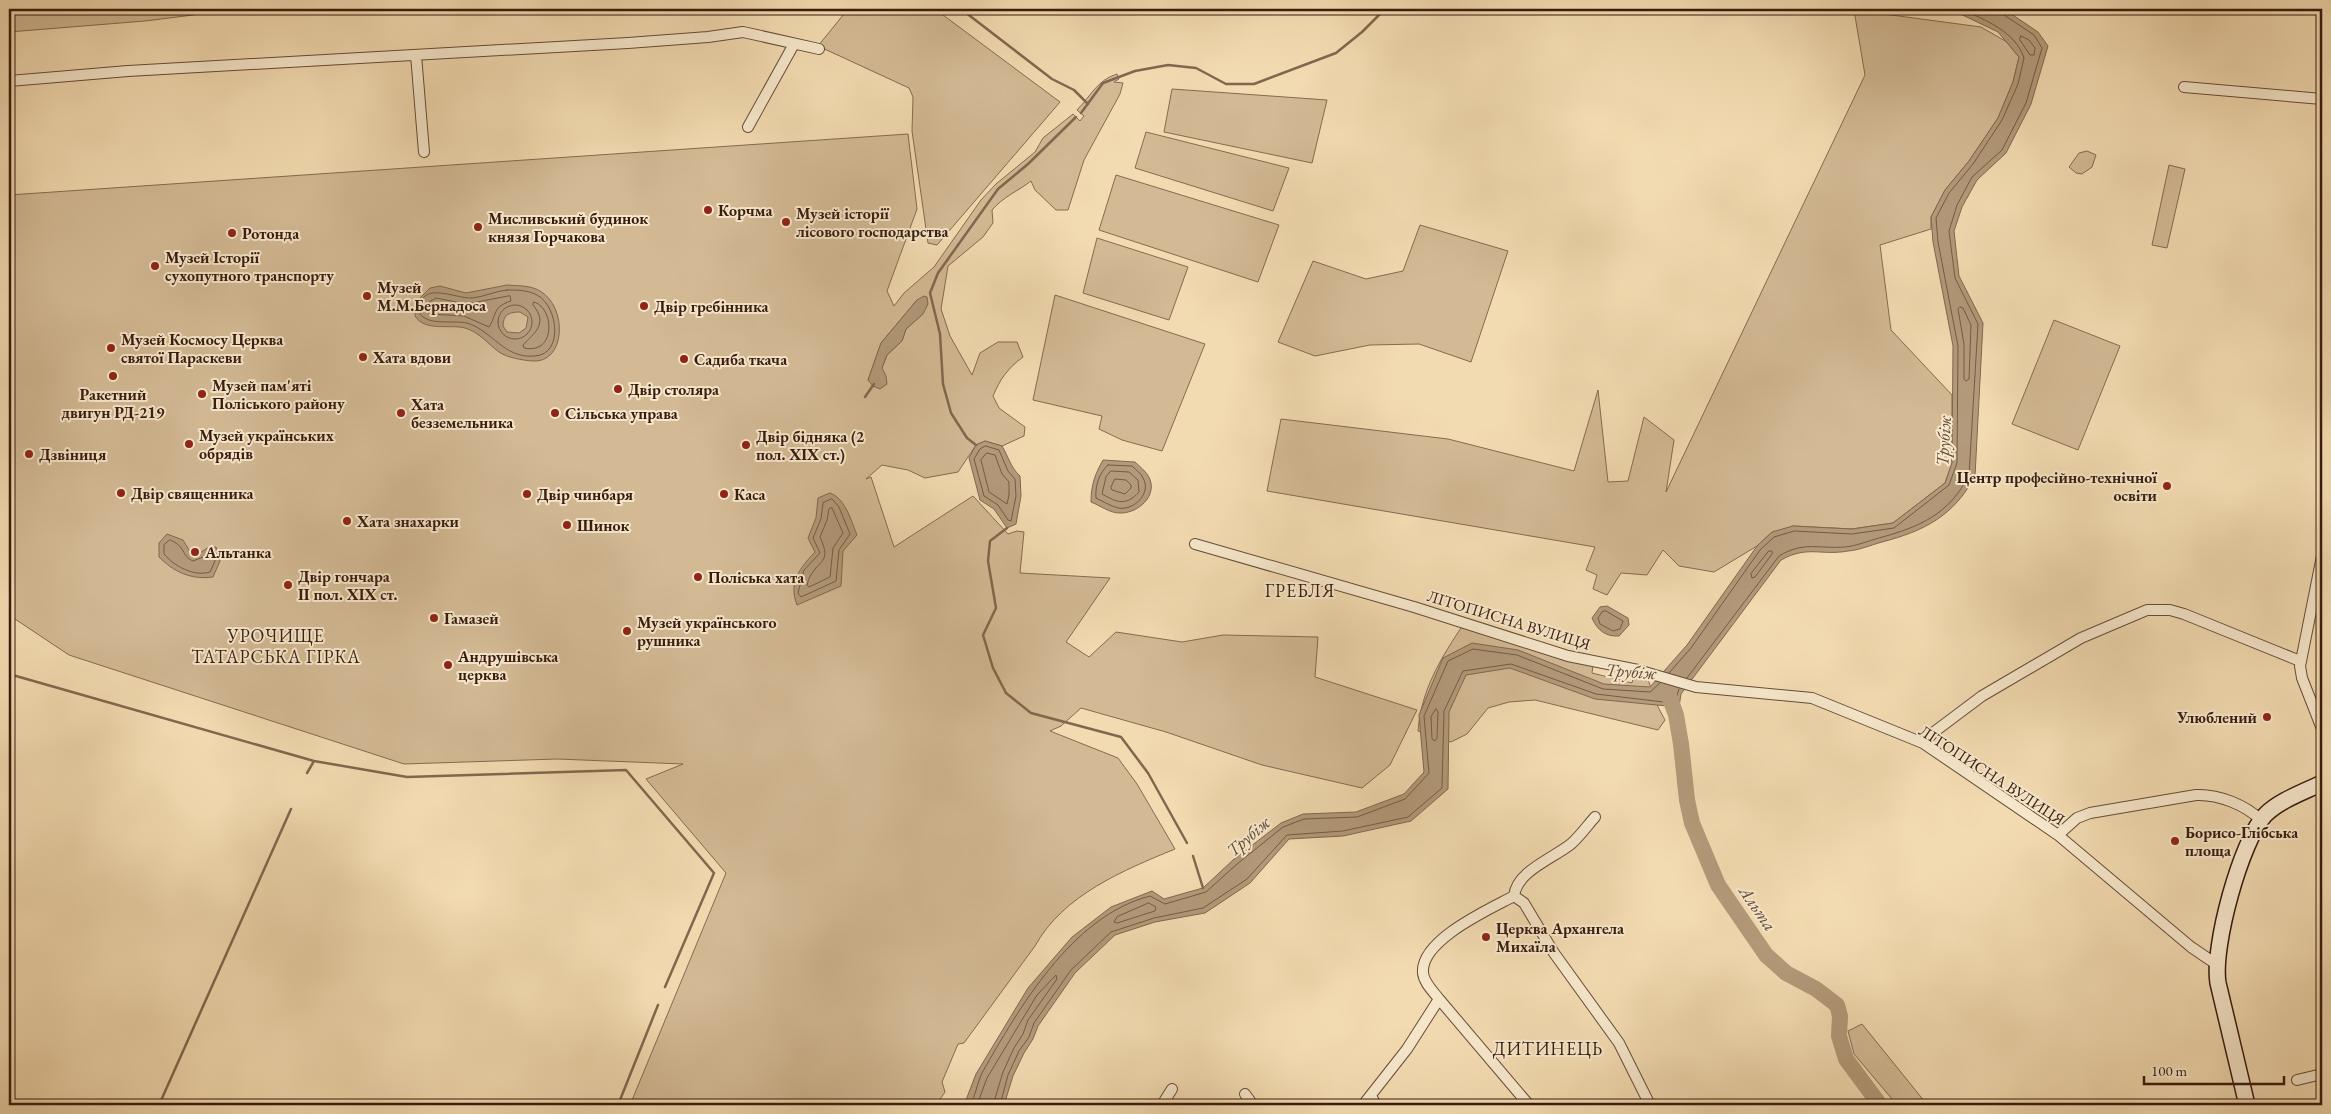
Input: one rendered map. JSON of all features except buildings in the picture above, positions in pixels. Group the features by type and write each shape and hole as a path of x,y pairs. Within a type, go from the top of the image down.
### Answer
{"main road":[{"path":"2247,1105 2221,997 2216,964 2223,925 2244,854 2261,820 2275,807 2322,783"}],"street":[{"path":"9,81 123,71 708,37 740,32 819,49"},
{"path":"748,127 794,44"},
{"path":"416,55 424,152"},
{"path":"2184,87 2322,99"},
{"name":"ЛІТОПИСНА ВУЛИЦЯ","path":"1195,544 1414,607 1568,656 1656,675 1696,687 1812,698 1923,743 2058,835 2191,947 2216,964"},
{"path":"2322,556 2300,661 2302,678 2322,729"},
{"path":"1923,743 1962,710 2031,665 2081,638 2147,610 2170,610 2184,614 2300,661"},
{"path":"2058,835 2077,818 2090,813 2196,795 2224,800 2248,809 2261,820"},
{"path":"1529,1105 1439,999 1424,978 1423,968 1427,957 1453,931 1514,896 1516,886 1524,876 1572,843 1595,817"},
{"path":"1514,896 1524,903 1554,953 1619,1044 1650,1105"},
{"path":"1363,1105 1373,1101 1439,999"},
{"path":"2297,1080 2322,1074"},
{"path":"1162,1105 1172,1089"},
{"path":"1245,1094 1253,1105"}],"shaded area":[{"path":"9,9 241,9 145,21 9,32"},
{"path":"848,9 935,9 1060,102 937,245 928,243 912,131 913,97 909,88 818,46"},
{"path":"1854,10 1981,27 2007,42 2019,57 2013,82 1998,118 1969,161 1945,190 1931,217 1931,229 1880,245 1891,330 1952,395 1952,463 1945,483 1893,523 1852,529 1793,526 1771,533 1757,546 1714,572 1679,566 1663,550 1647,575 1621,573 1607,595 1593,589 1597,575 1586,570 1595,547 1267,491 1281,419 1448,439 1574,471 1598,390 1608,482 1628,481 1644,417 1674,440 1666,492 1865,75"},
{"path":"1117,74 1119,79 1114,82 1123,83 1120,94 1084,160 1068,210 1056,210 1035,190 1031,181 996,205 992,210 993,223 983,237 948,266 941,309 950,336 972,375 980,353 998,342 1017,342 1023,357 1005,374 993,396 999,408 1025,427 1024,436 1002,446 985,441 976,445 958,472 925,478 908,470 882,465 866,479 871,477 894,547 973,496 1008,534 1017,531 1024,532 1020,573 1110,578 1066,642 1089,657 1116,632 1182,642 1223,635 1318,637 1315,677 1417,710 1390,765 1362,788 1262,765 1166,732 1081,708 1061,726 1050,731 1118,758 1137,784 1175,849 1096,886 1078,898 1047,928 964,1043 958,1044 942,1082 945,1092 936,1105 630,1105 726,873 646,779 683,764 557,759 404,764 69,655 9,615 9,195 908,134 917,209 887,291 894,306 904,293 934,267 981,200 996,184 1035,152 1043,138 1073,114 1080,121 1084,116 1077,110 1099,84","holes":["917,300 923,314 906,329 902,341 887,355 882,368 868,380 881,343"]},
{"path":"1172,89 1327,100 1312,163 1164,132"},
{"path":"1146,132 1289,168 1273,211 1135,168"},
{"path":"2087,151 2096,155 2092,167 2082,174 2076,173 2069,167 2079,153"},
{"path":"2169,165 2185,169 2167,248 2152,245"},
{"path":"1116,175 1279,225 1258,282 1099,230"},
{"path":"1420,225 1508,251 1471,362 1419,344 1370,345 1315,356 1278,342 1313,261 1366,279 1403,271"},
{"path":"1097,238 1188,267 1169,320 1083,293"},
{"path":"1055,295 1205,344 1162,451 1122,440 1099,429 1102,416 1033,400"},
{"path":"2054,320 2120,346 2078,450 2012,424"},
{"path":"1463,625 1593,665 1592,673 1632,683 1634,675 1647,677 1665,720 1658,730 1535,700 1509,702 1488,708 1467,734 1451,742 1418,731 1423,702 1433,675"},
{"path":"1862,1024 1928,1105 1897,1105 1854,1054 1848,1031"}],"water":[{"path":"1950,9 2004,9 2038,32 2048,46 2031,104 2006,153 1977,180 1962,207 1954,231 1959,276 1983,323 1975,476 1958,502 1936,520 1897,538 1861,549 1838,552 1799,553 1781,560 1681,694 1678,713 1673,713 1667,706 1595,699 1510,668 1466,675 1449,712 1448,789 1411,821 1343,836 1289,839 1250,883 1205,913 1155,922 1115,935 1075,973 1038,1026 1013,1076 1004,1105 964,1105 976,1074 1028,988 1072,937 1111,907 1152,891 1164,899 1203,888 1233,860 1281,823 1303,814 1356,812 1404,794 1424,772 1419,715 1443,658 1472,643 1518,650 1604,684 1650,687 1687,645 1757,546 1772,532 1793,526 1852,529 1893,523 1945,483 1952,463 1953,346 1933,242 1931,217 1945,190 1969,161 1998,118 2013,82 2019,57 1998,32"},
{"path":"507,285 528,287 540,291 549,299 559,321 557,344 552,354 543,360 532,361 511,357 499,352 470,330 459,327 431,326 419,321 415,316 417,301 430,288 440,286 466,293","holes":["520,312 528,317 526,328 519,333 507,332 503,326 504,319 510,313"]},
{"path":"924,296 927,297 928,304 923,314 906,329 902,341 887,355 882,368 887,384 880,389 873,386 868,380 881,343 917,300"},
{"path":"985,441 1002,446 1012,466 1020,476 1021,496 1016,524 1007,528 994,509 980,500 969,458 976,445"},
{"path":"1103,460 1135,462 1144,471 1150,479 1151,489 1150,495 1142,505 1125,513 1116,513 1091,502 1094,480"},
{"path":"830,493 836,496 844,505 857,535 843,551 841,586 797,605 794,589 797,576 815,552 808,538 816,518 818,498"},
{"path":"167,534 183,540 192,555 195,556 209,547 216,547 220,561 213,577 205,578 183,574 159,557 159,543"},
{"path":"1607,606 1628,618 1629,625 1619,636 1602,632 1592,618 1600,607"}],"waterway":[{"path":"961,9 1052,79 1074,90 1088,104"},
{"path":"1081,113 1103,83 1135,71 1168,65 1196,68 1226,84 1254,84 1336,53 1362,32 1385,9"},
{"path":"976,445 967,438 951,413 943,384 940,334 930,293 938,273 998,189 1028,164 1076,117"},
{"path":"865,397 874,384"},
{"path":"1007,528 990,541 988,561 996,608 983,635 993,668 1006,693 1031,713 1121,737 1148,773 1187,843"},
{"path":"9,674 314,761 307,773"},
{"name":"Альта","path":"1668,693 1676,715 1687,800 1692,823 1718,885 1766,955 1786,973 1816,989 1837,1005 1840,1016 1839,1036 1846,1059 1880,1105"},
{"path":"314,761 407,777 626,770 714,873 665,987"},
{"path":"159,1105 291,809"},
{"path":"1193,856 1203,888"},
{"path":"618,1105 658,1005"}],"place":[{"name":"Корчма","path":"708,210"},
{"name":"Музей історії лісового господарства","path":"786,222"},
{"name":"Мисливський будинок князя Горчакова","path":"478,227"},
{"name":"Ротонда","path":"232,233"},
{"name":"Музей Історії сухопутного транспорту","path":"155,266"},
{"name":"Музей М.М.Бернадоса","path":"367,296"},
{"name":"Двір гребінника","path":"644,306"},
{"name":"Музей Космосу Церква святої Параскеви","path":"111,348"},
{"name":"Хата вдови","path":"363,357"},
{"name":"Садиба ткача","path":"684,359"},
{"name":"Ракетний двигун РД-219","path":"113,376"},
{"name":"Двір столяра","path":"618,389"},
{"name":"Музей пам'яті Поліського району","path":"202,394"},
{"name":"Хата безземельника","path":"401,413"},
{"name":"Сільська управа","path":"555,413"},
{"name":"Музей українських обрядів","path":"189,444"},
{"name":"Двір бідняка (2 пол. XIX ст.)","path":"746,445"},
{"name":"Дзвіниця","path":"29,454"},
{"name":"Центр професійно-технічної освіти","path":"2167,486"},
{"name":"Двір священника","path":"121,493"},
{"name":"Двір чинбаря","path":"527,494"},
{"name":"Каса","path":"724,494"},
{"name":"Хата знахарки","path":"347,521"},
{"name":"Шинок","path":"567,525"},
{"name":"Альтанка","path":"195,552"},
{"name":"Поліська хата","path":"698,577"},
{"name":"Двір гончара II пол. XIX ст.","path":"288,585"},
{"name":"Гамазей","path":"434,618"},
{"name":"Музей українського рушника","path":"627,631"},
{"name":"Андрушівська церква","path":"448,665"},
{"name":"Улюблений","path":"2267,717"},
{"name":"Борисо-Глібська площа","path":"2175,841"},
{"name":"Церква Архангела Михаїла","path":"1486,937"}],"district":[{"name":"ГРЕБЛЯ","path":"1300,590"},
{"name":"УРОЧИЩЕ ТАТАРСЬКА ГІРКА","path":"276,645"},
{"name":"ДИТИНЕЦЬ","path":"1548,1048"}],"water label":[{"name":"Трубіж","path":"1943,441"},
{"name":"Трубіж","path":"1631,671"},
{"name":"Трубіж","path":"1248,836"}]}
